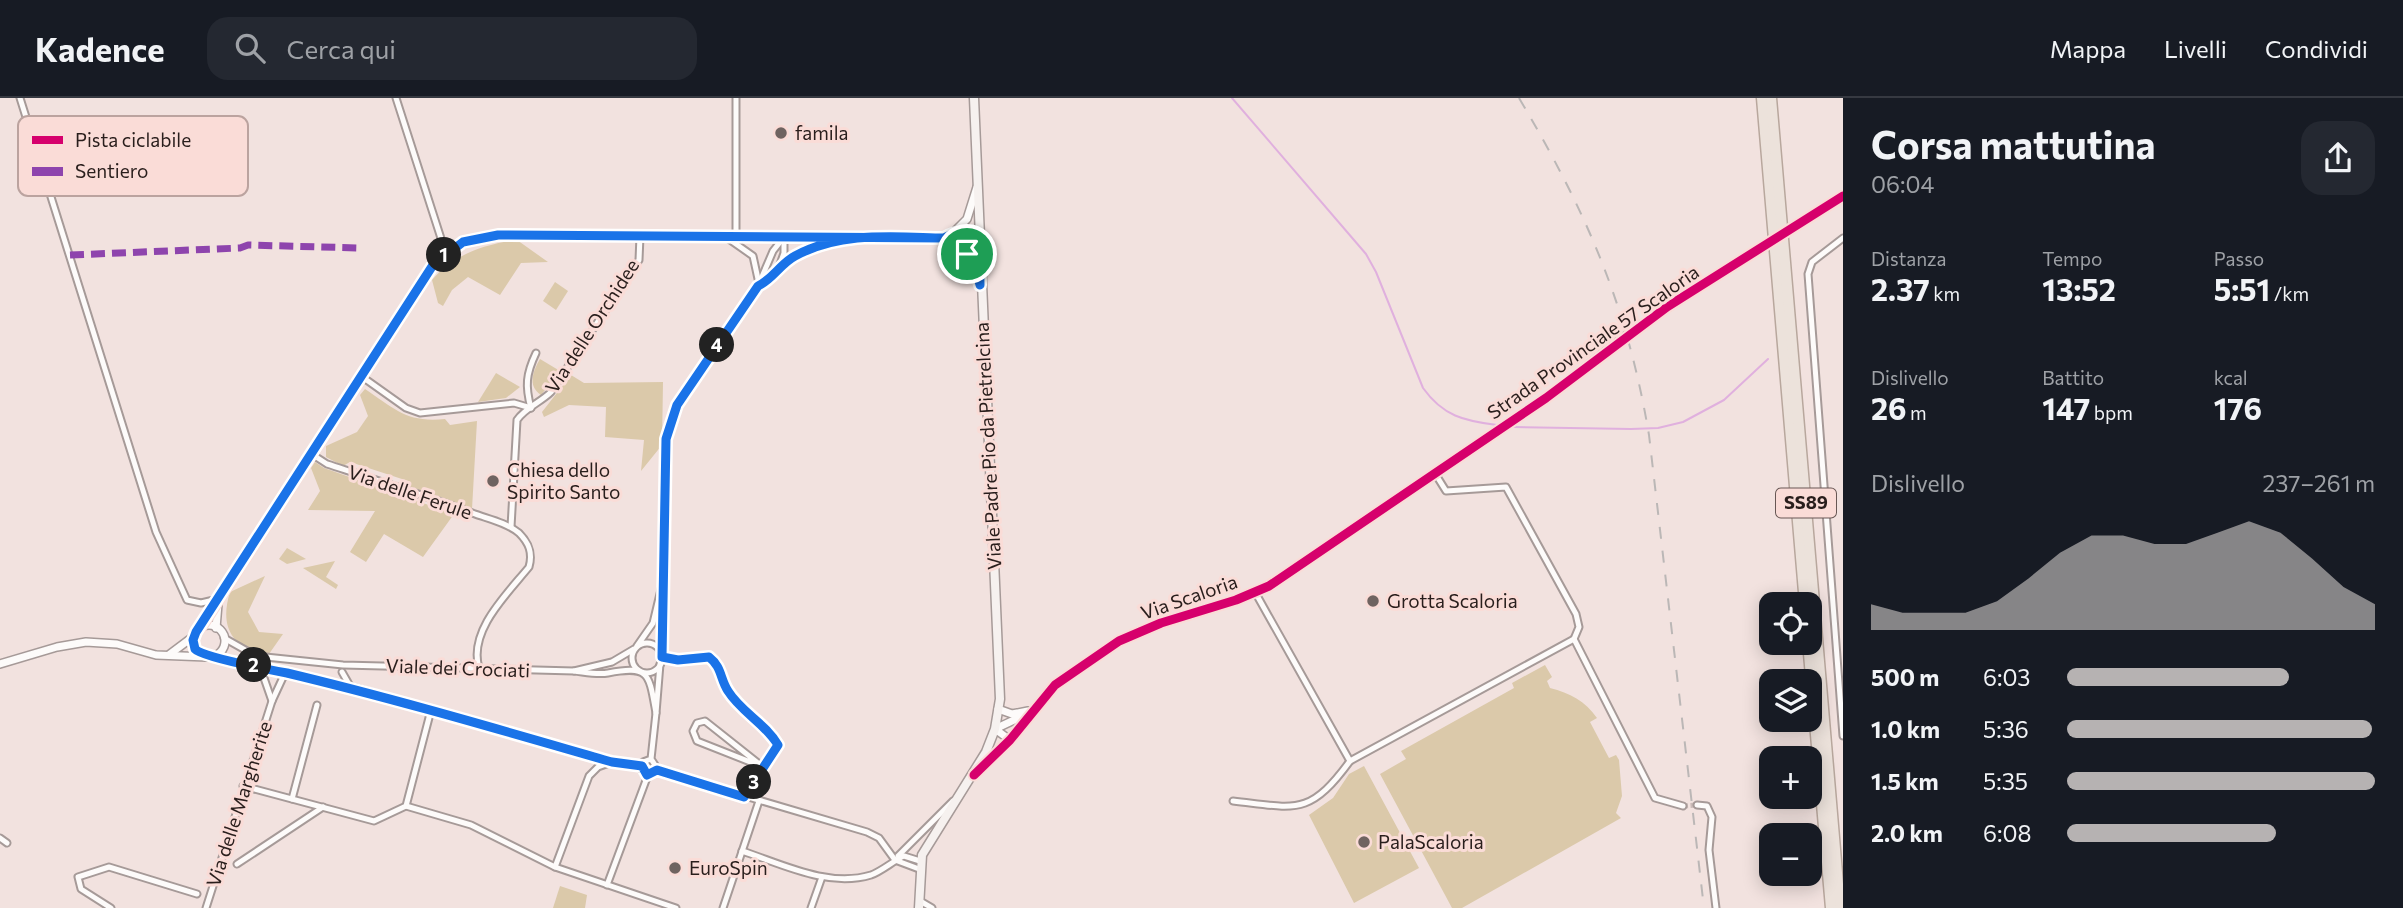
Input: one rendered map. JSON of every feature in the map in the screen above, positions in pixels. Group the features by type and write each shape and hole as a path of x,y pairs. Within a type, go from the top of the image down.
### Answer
{"highway":[{"name":"SS89","path":"1762,98 1804,592"},
{"name":"SS89","path":"1771,98 1840,908"},
{"path":"1809,655 1831,908"}],"main road":[{"name":"Viale Padre Pio da Pietrelcina","path":"974,98 998,709"},
{"name":"Via Scaloria","path":"919,865 958,796 974,775 995,729 998,709"},
{"path":"919,865 919,904"}],"street":[{"path":"20,98 26,116"},
{"path":"396,98 446,254"},
{"path":"736,98 736,236"},
{"path":"167,656 194,636 201,627 310,453 433,265 463,242 498,235 944,238 967,219 977,186"},
{"path":"51,196 160,543 187,600 201,603 218,599"},
{"name":"Strada Provinciale 57 Scaloria","path":"1436,475 1546,398 1635,329 1843,196"},
{"path":"953,244 972,243 979,239 972,233 954,232"},
{"name":"Via delle Orchidee","path":"531,408 551,391 639,260 640,236"},
{"path":"724,236 739,243 753,256 758,286"},
{"path":"779,268 784,253 784,237"},
{"path":"0,664 57,647 86,642 117,644 167,656 210,657 360,689 612,762 642,766 650,760 661,661 666,439 677,405 758,286 773,251 784,237"},
{"path":"758,286 770,280 779,268 796,256 846,237"},
{"path":"944,238 975,265 980,285"},
{"path":"1843,238 1812,262 1808,274 1843,736"},
{"path":"531,408 525,386 536,352"},
{"path":"360,375 406,408 420,413 514,404 531,408"},
{"path":"479,668 474,654 477,638 529,566 532,557 525,541 511,527 517,421 531,408"},
{"name":"Via delle Ferule","path":"310,453 327,464 511,527"},
{"path":"1233,800 1295,808 1318,796 1350,761 1574,639 1579,627 1576,614 1506,486 1447,491 1436,475"},
{"name":"Via Scaloria","path":"974,775 1010,740 1055,685 1119,642 1161,623 1269,586 1436,475"},
{"path":"656,713 649,682 633,663 636,648 653,623 663,581"},
{"path":"1255,592 1350,761"},
{"path":"210,657 220,652 224,638 216,628 218,599"},
{"path":"201,627 216,628"},
{"path":"194,636 195,649 210,657"},
{"name":"Viale dei Crociati","path":"224,638 256,656 342,669 479,668 607,673 627,667 651,672 661,661"},
{"path":"1574,639 1655,798 1684,806"},
{"path":"636,648 646,643 655,645 661,661"},
{"name":"Viale dei Crociati","path":"573,671 612,662 636,648"},
{"path":"661,661 709,657 718,664 728,692 769,729 778,745 744,797"},
{"name":"Via delle Margherite","path":"251,664 262,674 272,701"},
{"path":"328,683 342,669"},
{"name":"Viale dei Crociati","path":"342,669 348,685 360,689"},
{"name":"Via delle Margherite","path":"206,908 243,786 272,701 285,673"},
{"path":"292,799 317,705"},
{"path":"998,709 1012,714 1032,711"},
{"path":"406,806 431,710"},
{"name":"Via Scaloria","path":"995,729 1032,711"},
{"path":"705,721 763,767 697,741 692,731 697,723 705,721"},
{"path":"995,729 1010,740"},
{"path":"650,760 656,763 657,770"},
{"path":"555,867 589,775 598,767 612,762"},
{"path":"642,766 648,775"},
{"path":"607,885 648,775 657,770 867,832 879,838 895,860"},
{"path":"243,786 374,821 406,806 471,825 555,867 676,908"},
{"name":"Via Scaloria","path":"895,860 958,796"},
{"path":"725,908 759,801"},
{"path":"1697,805 1707,806 1712,817 1709,850 1716,908"},
{"path":"237,864 323,807"},
{"path":"0,838 7,843"},
{"path":"742,851 822,877 849,879 873,874 904,856 919,865"},
{"path":"111,908 101,905 81,889 78,877 109,867 197,894"},
{"path":"811,908 822,877"},
{"path":"919,904 932,908"}],"shaded area":[{"path":"517,240 548,262 521,263 500,295 468,277 452,290 443,306 438,303 432,280 440,271 470,252"},
{"path":"555,282 568,291 556,310 543,301"},
{"path":"540,359 560,371 541,395 533,383"},
{"path":"496,373 520,387 506,398 478,402"},
{"path":"571,375 584,383 663,382 662,445 641,471 644,440 605,437 606,407 569,405 544,417 542,412"},
{"path":"365,389 411,417 445,419 450,425 477,421 472,509 409,487 408,481 350,462 343,466 326,457 326,446 357,432 368,416 360,395"},
{"path":"315,462 324,468 454,514 423,557 384,534 366,562 350,552 375,511 308,510 320,491 311,468"},
{"path":"287,548 306,559 287,564 279,559"},
{"path":"335,561 326,577 338,585 336,589 303,568"},
{"path":"265,576 248,612 259,632 283,634 269,654 256,652 238,642 232,635 226,616 230,592"},
{"path":"1545,665 1552,677 1547,681 1550,688 1570,695 1587,707 1597,718 1590,722 1609,758 1616,755 1619,760 1622,796 1616,813 1621,818 1462,908 1452,908 1380,774 1406,759 1401,751 1514,688 1512,683"},
{"name":"PalaScaloria","path":"1364,766 1419,868 1354,903 1309,815 1333,798 1349,774"},
{"path":"560,886 587,895 585,908 553,908"}],"waterway":[{"path":"1232,98 1366,254 1376,272 1423,388 1438,405 1455,416 1497,425"},
{"path":"1514,427 1631,429 1658,428 1683,422 1724,400 1768,359"}],"tunnel":[{"path":"1683,806 1697,805"}],"railway":[{"path":"1519,98 1564,180 1601,260 1629,343 1640,388 1649,435 1704,908"}],"marked path":[{"path":"70,255 240,248 248,245 360,248"}],"cycle path":[{"path":"974,775 1010,740 1055,685 1119,641 1161,623 1236,600 1269,586 1546,398 1667,307 1843,196"},
{"path":"201,627 433,265 463,242 498,235 944,238 962,232 979,239"}],"place":[{"name":"famila","path":"781,133"},
{"name":"Chiesa dello Spirito Santo","path":"493,481"},
{"name":"Grotta Scaloria","path":"1373,601"},
{"name":"PalaScaloria","path":"1364,842"},
{"name":"EuroSpin","path":"675,868"}],"route":[{"path":"967,254 944,238 498,235 463,242 433,265 196,632 193,640 195,649 202,656 244,662 360,689 612,762 642,766 647,775 652,775 657,770 744,797 778,745 769,729 728,692 718,664 709,657 678,660 662,657 666,439 677,405 758,286 770,280 779,268 796,256 846,237 944,238 954,232 972,233 979,239 980,285 975,265 967,254"}]}
